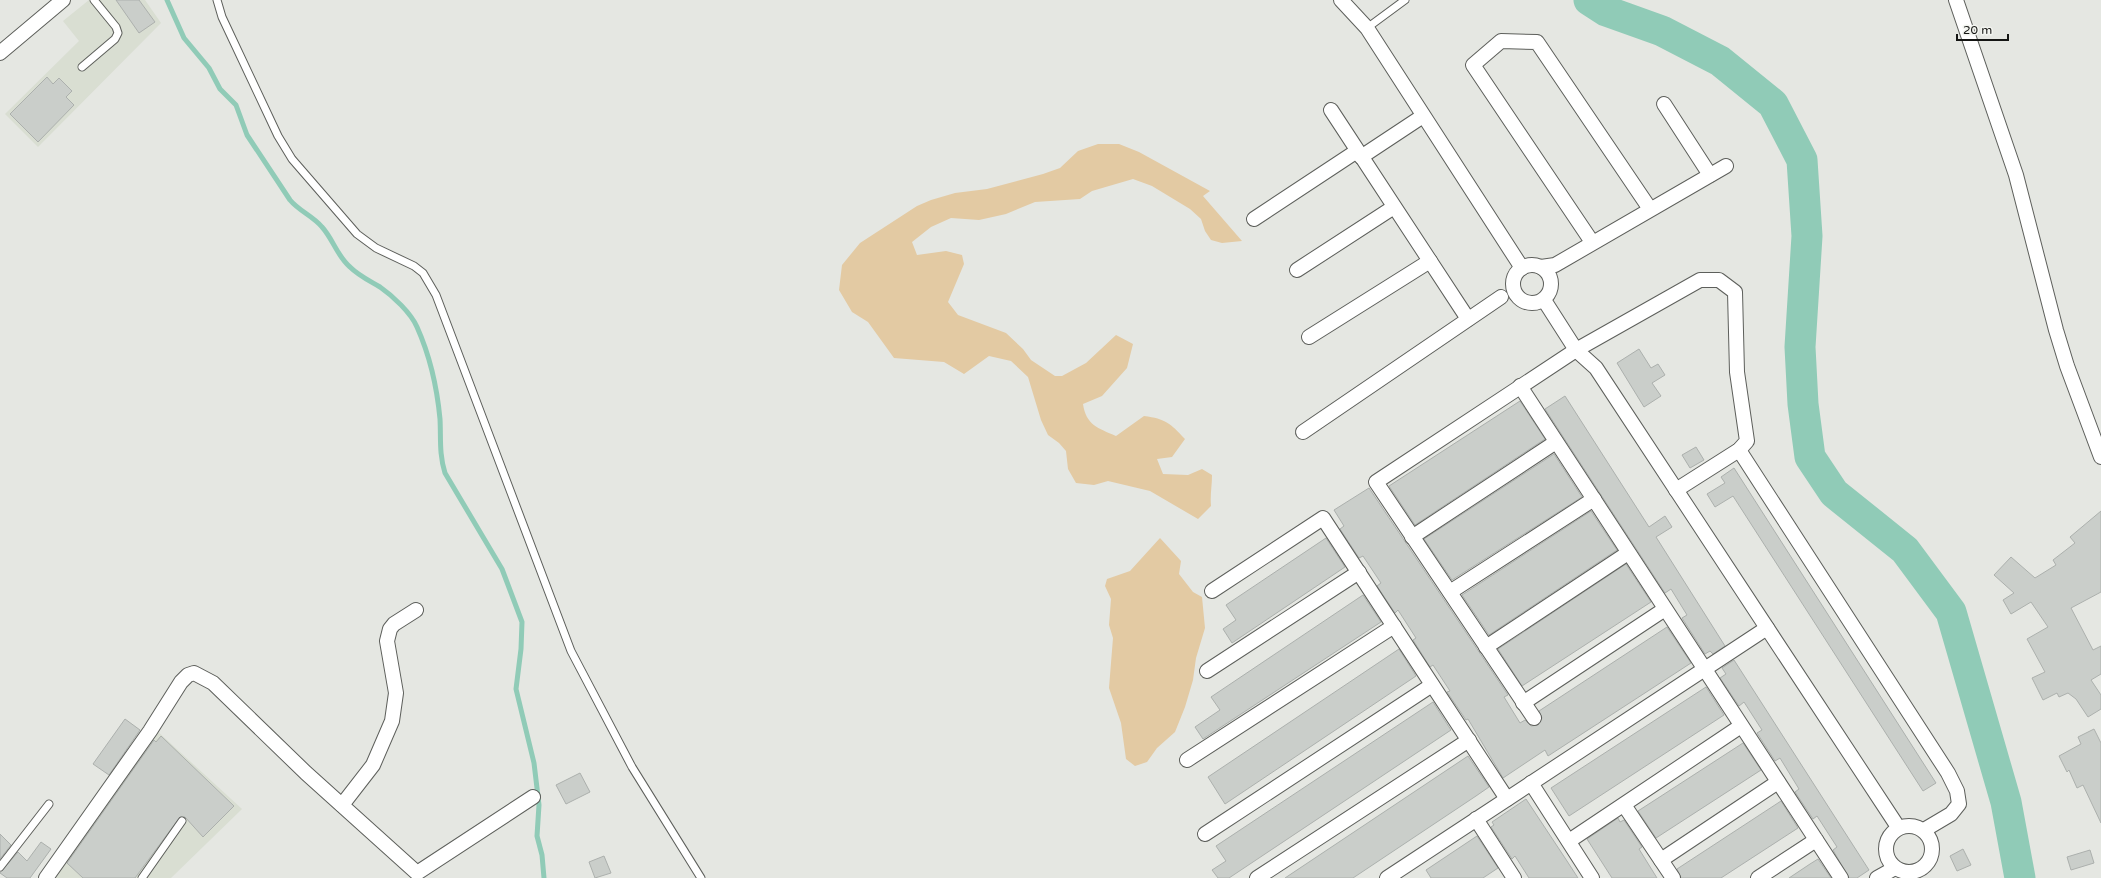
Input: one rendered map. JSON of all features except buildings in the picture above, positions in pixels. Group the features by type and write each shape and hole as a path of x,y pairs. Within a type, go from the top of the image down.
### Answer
{"street":[{"path":"0,53 63,0"},
{"path":"1341,0 1367,28 1522,268"},
{"path":"1956,0 2016,175 2056,330 2067,366 2101,457"},
{"path":"1592,242 1473,66 1501,41 1537,42 1650,209"},
{"path":"1664,104 1710,175"},
{"path":"1330,110 1468,319"},
{"path":"1254,219 1423,116"},
{"path":"1541,267 1548,273 1552,282 1550,292 1544,300 1536,303 1529,304 1521,301 1513,288 1513,280 1516,273 1522,268 1531,265 1541,267 1555,265 1592,242 1726,166"},
{"path":"1297,270 1394,207"},
{"path":"1309,338 1430,261"},
{"path":"1534,718 1376,482 1576,350 1700,280 1719,280 1735,292 1738,372 1747,440 1739,450 1676,490"},
{"path":"1303,432 1501,297"},
{"path":"1544,300 1576,350 1596,368 1898,827"},
{"path":"1520,386 1840,878"},
{"path":"1412,537 1556,442"},
{"path":"1739,450 1948,772 1957,791 1959,804 1951,814 1924,830"},
{"path":"1450,592 1594,499"},
{"path":"1212,591 1323,518 1507,799"},
{"path":"1486,647 1628,552"},
{"path":"1207,671 1359,572"},
{"path":"1523,703 1665,609"},
{"path":"342,805 372,765 392,722 396,693 387,641 390,629 394,624 416,610"},
{"path":"1187,760 1394,626"},
{"path":"1387,878 1767,628"},
{"path":"46,878 150,731 181,682 188,674 201,676 213,683 418,876 533,797"},
{"path":"1205,834 1432,685"},
{"path":"1569,841 1741,726"},
{"path":"1257,878 1469,740"},
{"path":"1661,860 1778,782"},
{"path":"1531,783 1592,878"},
{"path":"1624,805 1673,878"},
{"path":"1476,819 1512,877"},
{"path":"1907,825 1916,826 1924,830 1930,839 1932,850 1923,874 1895,868 1888,858 1886,847 1888,839 1898,827 1907,825"},
{"path":"1758,878 1816,840"},
{"path":"1877,878 1895,868"}],"lane":[{"path":"82,67 115,39 118,33 116,28 94,0"},
{"path":"217,0 222,17 278,136 292,159 357,234 376,248 414,266 424,273 428,279 436,296 571,650 632,767 701,878"},
{"path":"1367,28 1405,0"},
{"path":"0,868 49,804"},
{"path":"142,878 182,821"}],"shaded area":[{"path":"89,0 145,0 161,23 38,147 5,114 79,41 63,21"},
{"path":"1098,144 1119,144 1139,152 1210,191 1203,196 1242,241 1222,243 1211,240 1205,231 1201,219 1190,209 1152,186 1133,179 1092,191 1080,199 1035,202 1006,214 979,220 951,218 931,227 912,242 917,255 946,251 962,255 964,264 948,302 958,315 1006,333 1023,349 1031,360 1055,376 1062,376 1086,363 1116,335 1133,344 1127,368 1102,396 1083,404 1087,417 1098,428 1116,436 1144,416 1163,420 1175,429 1185,439 1172,457 1157,459 1163,474 1188,475 1202,469 1212,475 1211,506 1198,519 1150,491 1108,481 1094,485 1076,483 1068,469 1066,451 1059,443 1048,435 1041,420 1028,377 1011,361 989,356 964,374 944,362 894,358 868,322 852,312 839,290 842,265 860,243 917,206 955,193 987,189 1043,174 1060,168 1078,151"},
{"path":"1160,538 1181,561 1179,574 1193,592 1202,597 1205,628 1196,658 1193,680 1185,707 1175,732 1157,748 1147,762 1135,766 1126,759 1121,723 1109,688 1113,638 1109,625 1111,599 1105,586 1107,579 1130,571"},
{"path":"156,730 242,809 171,878 53,878"}],"waterway":[{"path":"167,0 184,38 209,68 220,89 236,105 247,135 290,200 322,227 346,263 357,273 380,287 396,300 411,316 417,327 426,349 435,383 440,419 441,453 445,473 502,569 522,622 521,649 516,689 534,763 539,805 537,836 542,855 544,878"},
{"path":"1589,0 1606,11 1662,31 1720,61 1773,104 1802,160 1807,236 1800,347 1803,404 1810,457 1834,493 1905,550 1951,612 2006,802 2020,878"}]}
